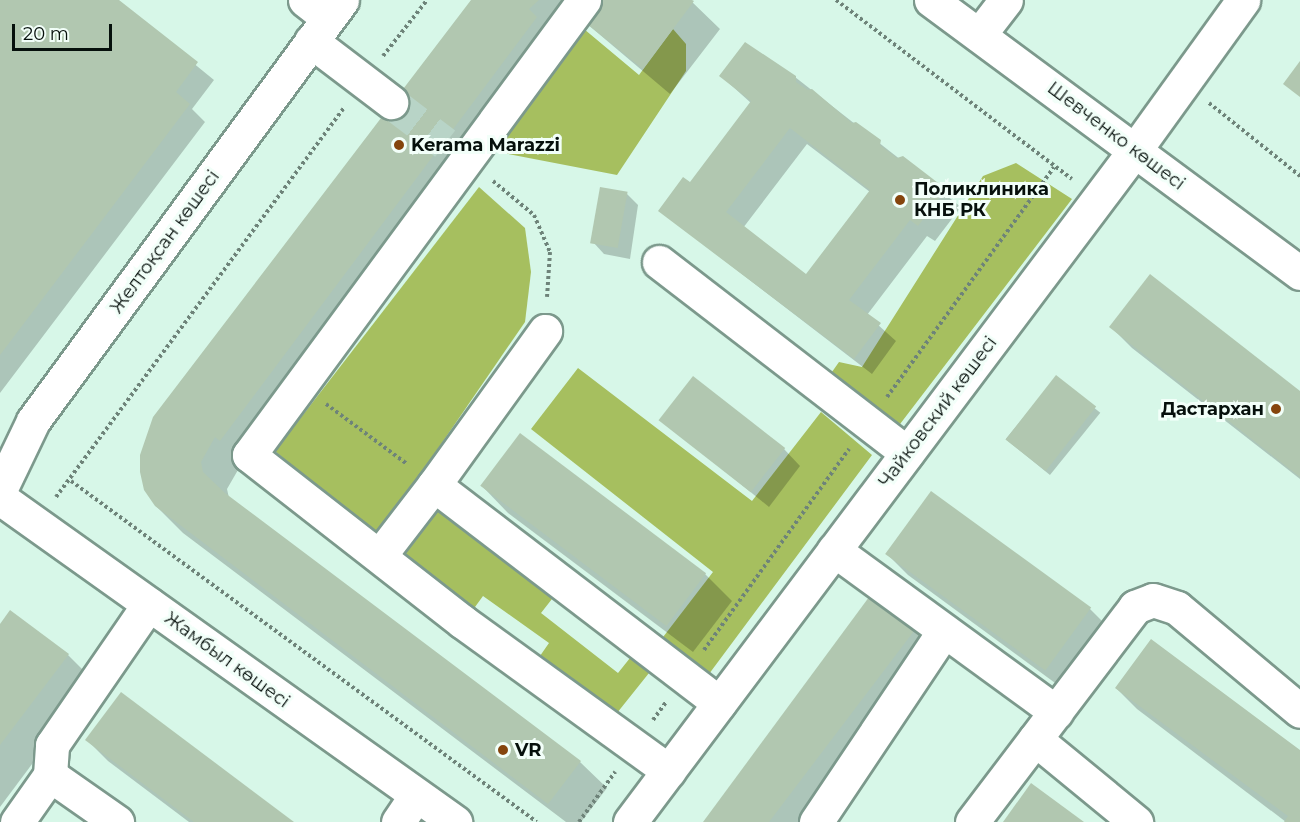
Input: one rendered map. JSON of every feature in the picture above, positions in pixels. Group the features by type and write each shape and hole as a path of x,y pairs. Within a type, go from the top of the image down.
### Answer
{"street":[{"path":"584,0 456,151 300,385 249,454 463,622 669,771"},
{"name":"Шевченко көшесі","path":"932,0 1300,273"},
{"path":"979,35 1006,0"},
{"name":"Чайковский көшесі","path":"630,822 1135,150 1243,0"},
{"path":"322,15 365,81 391,102"},
{"name":"Желтоқсан көшесі","path":"0,490 33,421 322,15"},
{"path":"659,262 907,453"},
{"path":"380,555 434,485 545,331"},
{"path":"434,485 719,703"},
{"name":"Жамбыл көшесі","path":"0,498 455,822"},
{"path":"834,550 1056,712"},
{"path":"972,822 1136,607 1153,600 1177,608 1300,711"},
{"path":"16,822 51,775 52,745 149,604"},
{"path":"816,822 944,631"},
{"path":"1035,739 1136,822"},
{"path":"51,775 117,822"},
{"path":"398,822 416,795"}],"path":[{"path":"53,502 71,481 427,0"},
{"path":"579,822 1054,167 836,0"},
{"path":"1184,82 1300,176"},
{"path":"456,151 534,215 550,252 545,331"},
{"path":"300,385 434,485"},
{"path":"71,481 537,822"}],"green space":[{"path":"578,24 639,75 673,29 686,44 686,71 617,175 488,150"},
{"path":"1016,163 1072,199 897,428 827,379 839,362 862,367 983,176"},
{"path":"479,187 525,228 531,272 525,322 376,539 275,451"},
{"path":"578,368 752,501 821,412 872,455 709,674 660,641 713,572 531,429"},
{"path":"435,493 559,590 541,613 618,673 638,648 657,663 609,723 533,666 549,643 483,596 467,618 388,553"}],"building":[{"path":"0,0 119,0 198,62 176,92 190,104 0,355"},
{"path":"471,0 539,0 529,9 537,17 220,441 215,437 201,462 203,472 225,493 581,761 548,804 155,506 144,490 140,472 140,455 153,417"},
{"path":"586,0 694,1 643,69 577,16"},
{"name":"Поликлиника КНБ РК","path":"745,42 796,76 796,82 808,90 812,89 852,123 856,122 881,140 880,145 897,158 903,156 946,189 918,226 910,220 849,300 881,323 854,359 658,211 683,177 690,182 751,101 719,76","holes":["790,128 870,190 806,274 726,212"]},
{"path":"1300,61 1300,97 1283,84"},
{"path":"600,187 628,192 618,248 590,243"},
{"path":"1150,274 1300,391 1300,477 1109,327"},
{"path":"1056,375 1096,406 1046,471 1006,440"},
{"path":"693,376 785,448 751,492 659,420"},
{"path":"520,433 706,573 666,626 480,486"},
{"path":"931,491 1091,607 1045,670 885,554"},
{"path":"872,593 917,627 769,822 703,822"},
{"path":"10,610 69,654 0,745 0,624"},
{"path":"1151,639 1300,750 1300,822 1284,822 1288,816 1115,688"},
{"path":"121,692 294,822 194,822 85,740"},
{"path":"1031,783 1084,822 1003,822"}],"tunnel":[{"path":"391,102 445,143"}],"place":[{"name":"Kerama Marazzi","path":"399,145"},
{"name":"Поликлиника КНБ РК","path":"900,200"},
{"name":"Дастархан","path":"1276,409"},
{"name":"VR","path":"503,750"}]}
